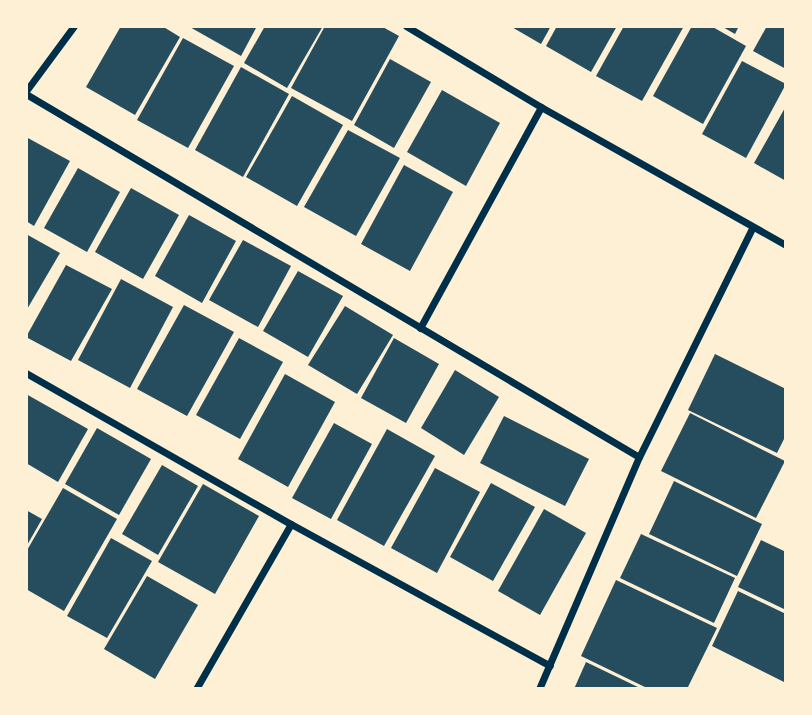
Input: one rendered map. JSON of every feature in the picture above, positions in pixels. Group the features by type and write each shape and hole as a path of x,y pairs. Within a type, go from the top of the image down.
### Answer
{"street":[{"path":"74,26 26,92 639,457"},
{"path":"405,26 541,107 786,245"},
{"path":"420,328 541,107"},
{"path":"539,689 639,457 752,228"},
{"path":"26,373 291,524 550,666"},
{"path":"196,689 291,524"}],"building":[{"path":"121,26 162,26 180,37 135,115 86,87"},
{"path":"188,26 257,26 241,56"},
{"path":"265,26 323,26 287,88 244,63"},
{"path":"325,26 381,26 399,36 352,121 291,88"},
{"path":"510,26 551,26 541,44"},
{"path":"557,26 617,26 591,72 546,46"},
{"path":"624,26 684,26 642,101 596,76"},
{"path":"692,26 711,26 746,46 703,124 653,96"},
{"path":"721,26 739,26 735,34"},
{"path":"767,26 786,26 786,69 753,51"},
{"path":"183,38 234,66 188,148 137,120"},
{"path":"390,59 431,82 394,148 354,125"},
{"path":"742,61 786,84 746,158 702,134"},
{"path":"241,67 289,94 243,177 195,150"},
{"path":"442,90 500,123 466,186 407,152"},
{"path":"292,96 343,125 297,206 246,177"},
{"path":"786,106 786,181 754,163"},
{"path":"348,130 400,158 356,236 304,207"},
{"path":"26,137 70,161 34,226 26,221"},
{"path":"404,165 453,192 410,271 361,244"},
{"path":"78,168 120,192 87,252 44,228"},
{"path":"131,188 179,215 143,279 95,252"},
{"path":"189,215 236,241 202,303 155,276"},
{"path":"26,234 60,253 26,311"},
{"path":"243,240 291,266 258,327 209,300"},
{"path":"66,265 112,289 71,361 26,337"},
{"path":"298,271 343,296 308,357 263,331"},
{"path":"121,279 173,307 130,388 78,360"},
{"path":"184,305 234,332 187,416 137,389"},
{"path":"345,306 393,335 357,394 308,365"},
{"path":"239,338 283,362 240,439 196,415"},
{"path":"394,338 439,364 406,423 361,398"},
{"path":"715,354 786,389 786,435 777,453 688,410"},
{"path":"455,370 499,397 464,455 421,428"},
{"path":"285,374 335,402 288,487 238,459"},
{"path":"26,394 88,429 58,482 26,463"},
{"path":"690,413 785,461 756,518 661,471"},
{"path":"504,416 589,459 565,506 480,463"},
{"path":"334,423 372,444 331,519 292,498"},
{"path":"97,428 151,459 119,515 65,484"},
{"path":"387,429 435,456 384,546 337,520"},
{"path":"162,465 198,486 158,555 122,534"},
{"path":"435,468 480,492 437,573 391,548"},
{"path":"674,481 762,524 737,576 649,534"},
{"path":"491,483 535,507 493,581 450,557"},
{"path":"203,484 259,516 215,594 158,562"},
{"path":"63,488 117,519 64,611 26,589 26,552"},
{"path":"544,509 586,533 540,615 498,591"},
{"path":"26,510 42,519 26,547"},
{"path":"641,534 735,578 714,623 620,578"},
{"path":"111,538 152,561 107,638 67,616"},
{"path":"761,540 786,552 786,610 738,587"},
{"path":"147,576 198,605 155,679 104,649"},
{"path":"616,580 717,628 687,689 649,689 581,656"},
{"path":"738,591 786,614 786,683 712,646"},
{"path":"586,662 642,689 574,689"}]}
